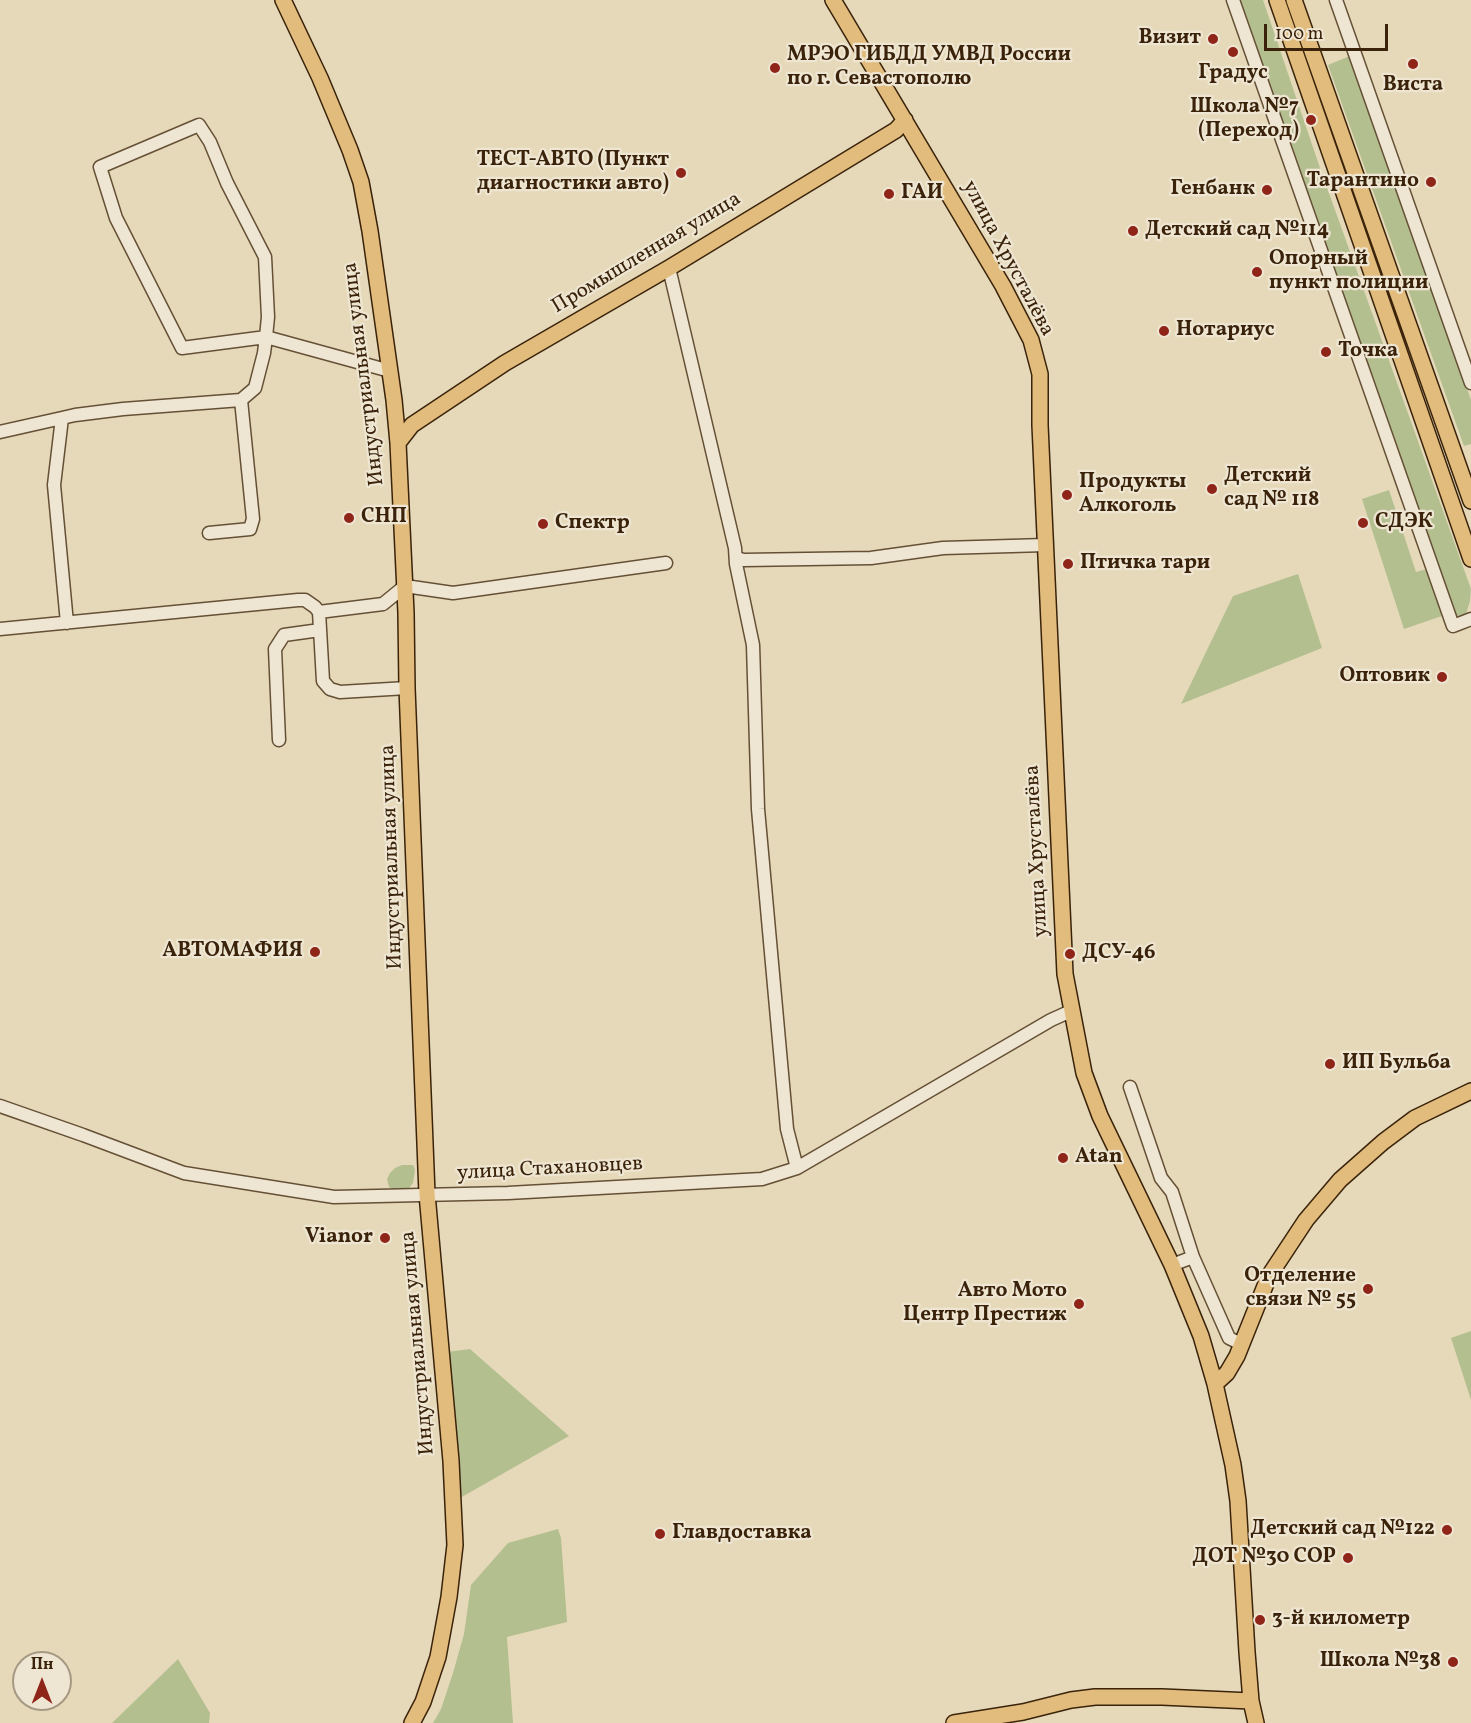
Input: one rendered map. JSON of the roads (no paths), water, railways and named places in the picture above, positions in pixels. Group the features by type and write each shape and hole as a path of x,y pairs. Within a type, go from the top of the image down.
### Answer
{"main road":[{"name":"Индустриальная улица","path":"283,0 337,119 361,183 370,231 398,442 427,1194 451,1461 455,1545 449,1597 438,1657 423,1702 412,1723"},
{"name":"улица Хрусталёва","path":"833,0 1003,286 1030,340 1040,374 1040,425 1065,974 1084,1073 1100,1116 1172,1265 1201,1336 1215,1383 1233,1465 1238,1501 1251,1701 1256,1723"},
{"path":"1277,0 1471,559"},
{"path":"1294,0 1471,501"},
{"name":"Промышленная улица","path":"398,442 412,425 504,363 669,268 896,130 905,120"},
{"path":"394,400 400,416 412,425"},
{"path":"1215,1383 1227,1373 1269,1276 1306,1220 1340,1180 1383,1142 1415,1118 1471,1091"},
{"path":"954,1723 1095,1697 1251,1701"}],"street":[{"path":"1233,0 1453,626 1471,619"},
{"path":"1336,0 1471,383"},
{"path":"0,432 75,415 241,400 255,388 264,353 266,337 268,317 265,257 227,183 210,142 199,125 100,167 116,218 182,348 266,337 390,371"},
{"path":"669,268 735,548 735,558 753,645 758,809 787,1129 797,1168"},
{"path":"209,533 250,529 253,519 241,400"},
{"path":"62,418 54,485 67,623"},
{"path":"735,558 744,560 871,558 943,548 1046,545"},
{"path":"383,604 405,586 453,593 666,563"},
{"path":"0,629 298,600 310,603 319,612 323,681 330,689 340,692 407,688"},
{"path":"319,612 383,604 406,614"},
{"path":"279,740 275,649 284,635 320,630"},
{"name":"улица Стахановцев","path":"0,1106 184,1173 334,1197 508,1193 756,1179 797,1168 1051,1020 1071,1011"},
{"path":"1130,1087 1161,1178 1172,1192 1193,1257 1229,1338 1241,1344"},
{"path":"1172,1265 1193,1257"}],"place":[{"name":"Визит","path":"1213,39"},
{"name":"Градус","path":"1233,52"},
{"name":"Виста","path":"1413,64"},
{"name":"МРЭО ГИБДД УМВД России по г. Севастополю","path":"775,68"},
{"name":"Школа №7 (Переход)","path":"1311,120"},
{"name":"ТЕСТ-АВТО (Пункт диагностики авто)","path":"681,173"},
{"name":"Тарантино","path":"1431,182"},
{"name":"Генбанк","path":"1267,190"},
{"name":"ГАИ","path":"889,194"},
{"name":"Детский сад №114","path":"1133,231"},
{"name":"Опорный пункт полиции","path":"1257,272"},
{"name":"Нотариус","path":"1164,331"},
{"name":"Точка","path":"1326,352"},
{"name":"Детский сад № 118","path":"1212,489"},
{"name":"Продукты Алкоголь","path":"1067,495"},
{"name":"СНП","path":"349,518"},
{"name":"СДЭК","path":"1363,523"},
{"name":"Спектр","path":"543,524"},
{"name":"Птичка тари","path":"1068,564"},
{"name":"Оптовик","path":"1442,677"},
{"name":"АВТОМАФИЯ","path":"315,952"},
{"name":"ДСУ-46","path":"1070,954"},
{"name":"ИП Бульба","path":"1330,1064"},
{"name":"Atan","path":"1063,1158"},
{"name":"Vianor","path":"385,1238"},
{"name":"Отделение связи № 55","path":"1368,1289"},
{"name":"Авто Мото Центр Престиж","path":"1079,1304"},
{"name":"Детский сад №122","path":"1447,1530"},
{"name":"Главдоставка","path":"660,1534"},
{"name":"ДОТ №30 СОР","path":"1348,1558"},
{"name":"3-й километр","path":"1260,1620"},
{"name":"Школа №38","path":"1453,1662"}]}
